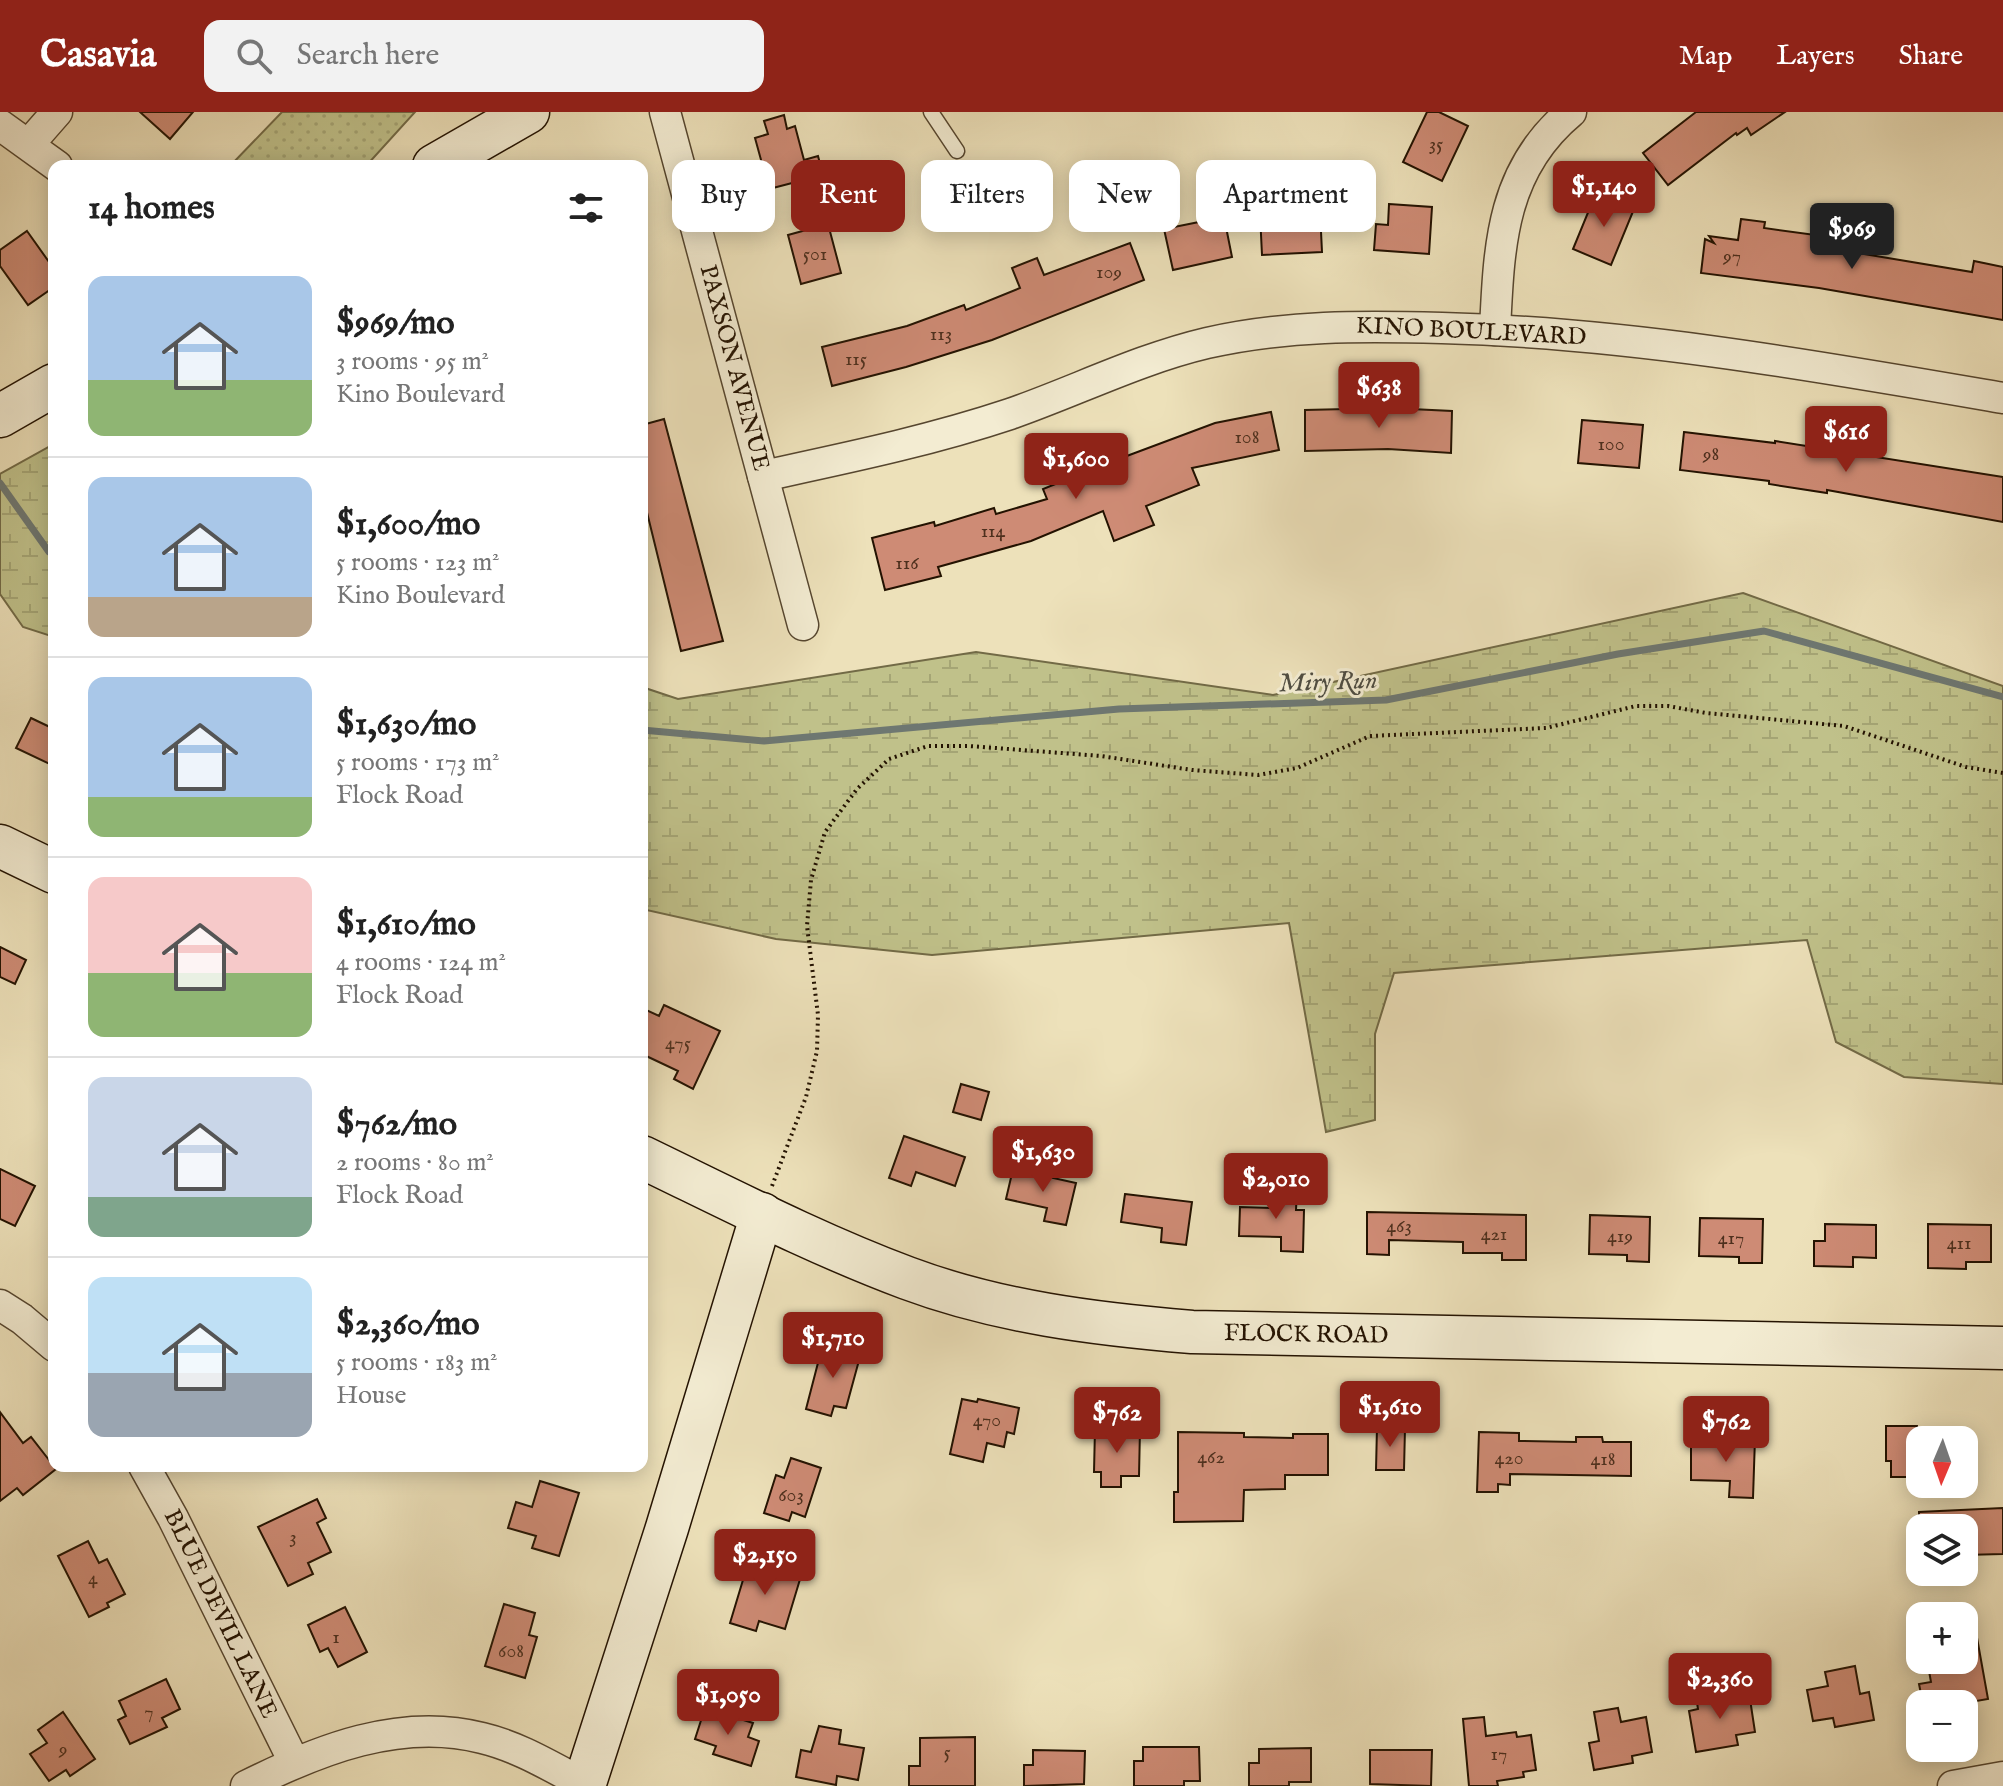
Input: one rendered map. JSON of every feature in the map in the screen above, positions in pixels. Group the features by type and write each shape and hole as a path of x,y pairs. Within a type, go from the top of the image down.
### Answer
{"main road":[{"path":"444,160 528,112"},
{"path":"0,416 48,388"},
{"path":"0,846 48,869"},
{"name":"FLOCK ROAD","path":"648,1160 830,1248 909,1279 1000,1305 1107,1325 1192,1332 2003,1348"},
{"path":"586,1785 762,1214"}],"street":[{"path":"29,144 57,112"},
{"name":"PAXSON AVENUE","path":"665,112 803,625"},
{"path":"1495,330 1499,249 1506,216 1519,180 1541,144 1571,112"},
{"path":"0,125 49,160"},
{"name":"KINO BOULEVARD","path":"763,476 945,435 1012,413 1138,363 1208,343 1280,331 1352,326 1495,330 1636,341 1781,359 2003,398"},
{"path":"0,1305 48,1341"},
{"name":"BLUE DEVIL LANE","path":"147,1472 294,1762"},
{"path":"246,1786 294,1762 351,1741 394,1734 437,1733 481,1737 523,1752 586,1785"},
{"path":"1953,1786 1999,1781"}],"lane":[{"path":"931,112 957,151"}],"path":[{"path":"762,1214 806,1097 817,1051 818,1015 807,926 811,880 825,832 857,789 889,759 928,746 969,746 1101,756 1192,770 1258,775 1297,768 1370,736 1546,728 1636,706 1668,706 1706,713 1844,726 1966,767 2003,773"}],"green space":[{"path":"282,112 415,112 371,160 236,160"},
{"path":"48,447 48,635 23,627 0,594 0,474"},
{"path":"1743,593 2003,686 2003,1084 1904,1077 1836,1042 1807,940 1394,973 1375,1034 1375,1120 1326,1132 1289,923 932,955 776,939 648,910 648,689 678,699 976,652 1273,695"}],"building":[{"path":"140,112 193,112 170,139"},
{"path":"1427,112 1439,112 1468,126 1442,181 1403,162"},
{"path":"1696,112 1785,112 1751,135 1747,128 1736,133 1668,185 1643,153"},
{"path":"784,115 787,129 795,126 804,160 791,160 791,183 775,187 775,160 761,160 755,138 768,134 764,121"},
{"path":"1596,193 1634,209 1611,265 1573,249"},
{"path":"1389,204 1432,207 1429,254 1374,250 1376,224 1388,225"},
{"path":"1741,219 1765,222 1764,228 1853,240 1852,252 1972,272 1974,261 2003,267 2003,320 1819,288 1701,273 1705,239 1714,243 1709,236 1738,240"},
{"path":"1196,223 1196,232 1227,232 1232,257 1173,270 1165,232 1180,232 1180,226"},
{"path":"27,231 48,261 48,291 28,305 0,266 0,250"},
{"path":"830,232 841,273 801,284 788,235"},
{"path":"1261,232 1321,232 1322,252 1262,255"},
{"path":"1130,243 1144,280 992,340 832,386 822,347 907,326 964,305 966,310 1020,288 1012,268 1037,258 1044,275"},
{"path":"1390,408 1452,411 1451,453 1388,449 1305,451 1305,410"},
{"path":"1271,412 1279,450 1192,468 1199,485 1146,506 1154,525 1114,541 1103,511 1031,541 938,567 941,576 885,590 872,538 934,522 935,526 994,508 996,514 1047,499 1043,489 1100,466 1215,423"},
{"path":"664,419 723,641 681,651 648,516 648,423"},
{"path":"1582,420 1643,425 1639,468 1578,463"},
{"path":"1684,432 1775,441 2003,477 2003,522 1827,490 1827,493 1769,484 1769,481 1680,470"},
{"path":"31,718 48,726 48,763 16,748"},
{"path":"0,947 26,960 15,984 0,977"},
{"path":"664,1005 720,1031 693,1089 674,1079 678,1071 648,1057 648,1011 659,1016"},
{"path":"961,1084 989,1092 981,1120 953,1112"},
{"path":"904,1136 965,1157 955,1186 916,1172 911,1186 889,1178"},
{"path":"0,1169 35,1186 15,1226 0,1219"},
{"path":"1013,1169 1076,1183 1066,1225 1044,1221 1047,1208 1006,1199"},
{"path":"1273,1188 1297,1189 1296,1210 1304,1210 1303,1252 1281,1251 1281,1237 1239,1236 1240,1207 1272,1208"},
{"path":"1125,1194 1192,1202 1186,1245 1161,1242 1162,1228 1121,1222"},
{"path":"1367,1212 1526,1215 1526,1260 1502,1260 1502,1253 1463,1253 1463,1242 1389,1240 1389,1255 1367,1254"},
{"path":"1590,1215 1650,1217 1649,1262 1627,1261 1627,1255 1589,1254"},
{"path":"1700,1218 1763,1219 1762,1263 1739,1263 1739,1257 1699,1256"},
{"path":"1825,1224 1876,1225 1876,1258 1853,1257 1853,1267 1814,1266 1814,1241 1825,1241"},
{"path":"1928,1224 1991,1225 1991,1262 1966,1262 1966,1269 1928,1268"},
{"path":"828,1345 861,1353 846,1408 834,1406 831,1416 806,1409 819,1359 824,1360"},
{"path":"962,1399 977,1402 978,1399 1019,1408 1014,1434 1007,1432 1004,1447 987,1443 983,1462 950,1454"},
{"path":"0,1412 23,1443 31,1437 48,1459 48,1472 52,1472 23,1495 17,1488 0,1501"},
{"path":"1886,1426 1906,1426 1906,1477 1891,1477 1891,1461 1886,1461"},
{"path":"1377,1427 1405,1428 1404,1470 1376,1470"},
{"path":"1095,1428 1140,1429 1139,1476 1121,1476 1121,1487 1101,1487 1101,1472 1094,1472"},
{"path":"1178,1432 1244,1433 1244,1437 1293,1438 1293,1434 1328,1434 1328,1475 1285,1475 1285,1489 1244,1490 1243,1521 1174,1522 1174,1492 1178,1492"},
{"path":"1479,1432 1519,1433 1519,1441 1576,1442 1576,1437 1602,1437 1603,1442 1631,1442 1631,1476 1510,1474 1510,1485 1498,1484 1498,1492 1477,1492"},
{"path":"1715,1437 1755,1438 1753,1498 1729,1497 1730,1481 1691,1480 1691,1442 1715,1443"},
{"path":"791,1458 821,1468 805,1517 792,1512 789,1521 764,1513 776,1475 784,1478"},
{"path":"540,1481 579,1493 559,1556 532,1548 536,1536 508,1528 516,1502 532,1507"},
{"path":"317,1499 326,1518 317,1523 331,1552 308,1563 313,1574 288,1586 258,1527"},
{"path":"2003,1508 2003,1554 1978,1555 1978,1514 1919,1512"},
{"path":"88,1541 99,1563 107,1559 125,1594 89,1617 58,1556"},
{"path":"749,1560 801,1576 785,1629 759,1621 756,1631 730,1623"},
{"path":"504,1604 535,1613 529,1635 537,1637 525,1678 485,1666"},
{"path":"345,1607 367,1652 338,1667 328,1648 320,1652 308,1625"},
{"path":"1978,1643 1988,1699 1978,1701 1978,1690 1920,1690 1919,1684 1931,1682 1930,1674 1978,1674"},
{"path":"1855,1666 1860,1694 1869,1692 1874,1720 1835,1727 1833,1718 1813,1721 1807,1690 1828,1686 1825,1672"},
{"path":"166,1679 180,1709 162,1718 167,1727 130,1744 118,1720 126,1716 119,1701"},
{"path":"1727,1690 1730,1703 1750,1699 1755,1732 1736,1735 1738,1745 1696,1752 1689,1711 1698,1709 1696,1696"},
{"path":"705,1708 753,1723 748,1737 759,1741 751,1766 713,1754 716,1746 695,1739"},
{"path":"1618,1708 1621,1722 1646,1717 1652,1752 1632,1756 1633,1763 1594,1770 1589,1743 1599,1741 1594,1712"},
{"path":"63,1712 95,1759 70,1776 66,1770 49,1781 30,1754 47,1743 38,1730"},
{"path":"1484,1717 1486,1736 1516,1732 1517,1737 1531,1735 1536,1770 1523,1772 1524,1777 1497,1781 1498,1786 1469,1786 1463,1719"},
{"path":"819,1726 841,1730 839,1744 864,1748 858,1780 837,1776 836,1785 796,1777 801,1750 811,1752"},
{"path":"975,1737 975,1786 909,1786 909,1766 920,1766 920,1738"},
{"path":"1143,1747 1199,1747 1200,1781 1184,1781 1184,1786 1134,1786 1134,1761 1143,1761"},
{"path":"1311,1748 1311,1782 1289,1782 1289,1786 1249,1786 1249,1763 1259,1763 1259,1749"},
{"path":"1033,1750 1085,1751 1084,1784 1024,1786 1024,1765 1033,1765"},
{"path":"1370,1750 1432,1750 1431,1786 1370,1784"}],"waterway":[{"name":"Miry Run","path":"0,483 48,551"},
{"name":"Miry Run","path":"648,731 764,741 1119,709 1386,700 1618,654 1764,631 2003,697"}]}
